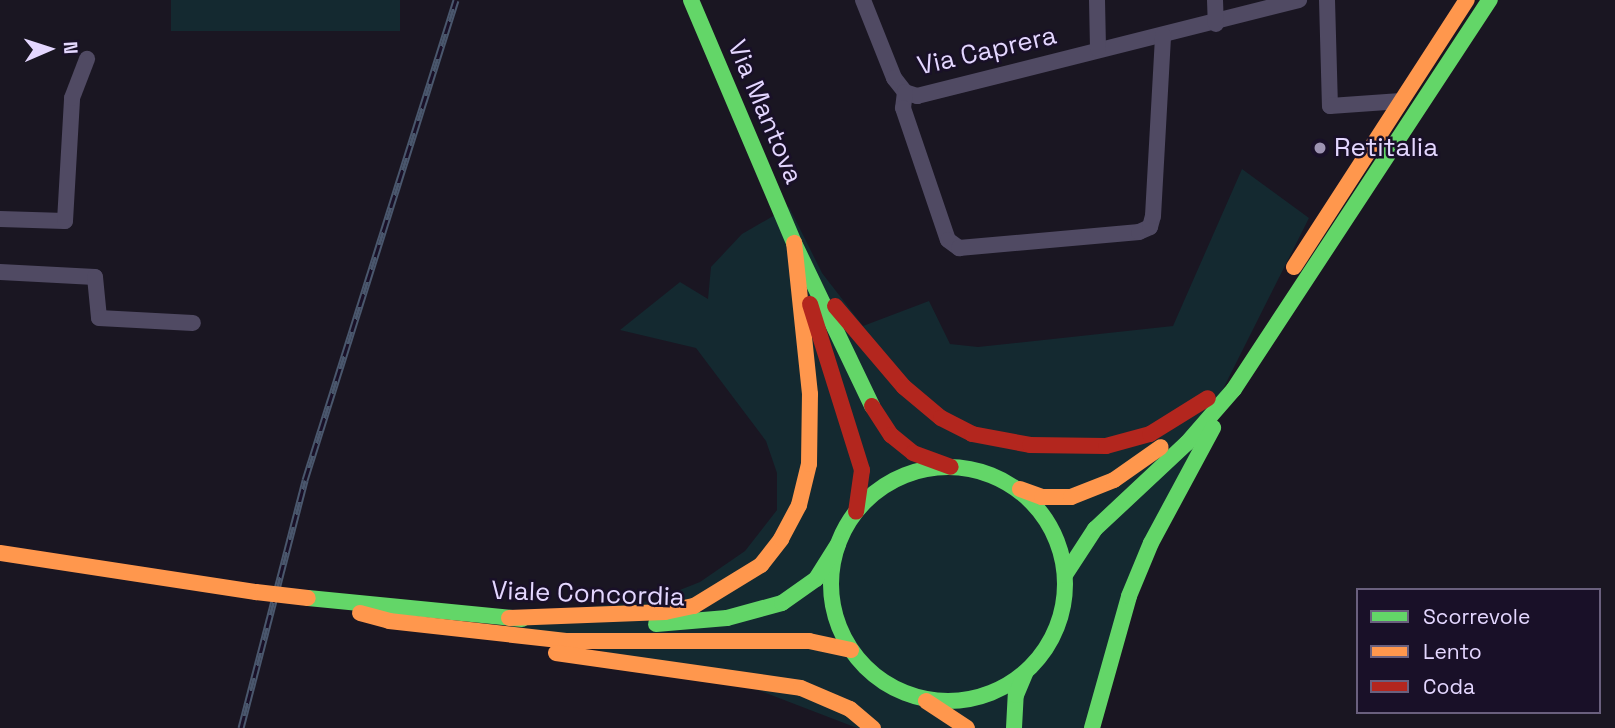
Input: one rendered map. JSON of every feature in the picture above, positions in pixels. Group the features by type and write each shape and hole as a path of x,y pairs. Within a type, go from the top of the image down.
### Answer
{"main road":[{"name":"Via Mantova","path":"691,0 794,243"},
{"path":"794,243 814,279 865,394 891,435 913,453 951,467 988,474 1020,489 1058,499 1097,488 1162,446 1208,398 1467,0"},
{"path":"1092,728 1112,645 1146,554 1234,389 1490,0"},
{"path":"509,618 665,612 694,606 761,565 799,505 809,464 810,394 794,243"},
{"path":"797,266 862,470 863,487 856,512 838,544 832,599 851,650 878,678 944,709 967,728"},
{"path":"814,279 904,387 941,418 972,434 1030,445 1106,446 1150,434 1208,398"},
{"path":"1065,575 1095,529 1187,443 1234,389"},
{"path":"856,512 898,478 951,467"},
{"path":"1014,728 1016,695 1026,671 1051,639 1059,620 1065,575 1051,529 1020,489"},
{"name":"Viale Concordia","path":"0,553 308,598 509,618 661,624 756,611 799,594 816,579 838,544"},
{"name":"Viale Concordia","path":"0,561 26,558"},
{"name":"Viale Concordia","path":"308,598 389,621 566,642 809,641 851,650"},
{"path":"389,621 481,642 801,688 850,709 873,728"},
{"path":"912,696 961,701 996,690 1026,671"}],"street":[{"name":"Via Caprera","path":"863,0 894,78 905,92 932,94 1098,49 1216,24 1299,0"},
{"path":"1097,0 1098,49"},
{"path":"1215,0 1216,24"},
{"path":"1327,0 1330,106 1401,101"},
{"path":"905,92 907,121 948,240 959,248 1139,232 1150,227 1153,216 1163,35"},
{"path":"0,219 65,221 72,99 87,59"},
{"path":"0,272 94,277 99,318 193,323"}],"shaded area":[{"path":"171,0 400,0 400,31 171,31"},
{"path":"1242,169 1309,218 1127,580 1090,728 857,728 761,691 503,626 596,606 652,601 700,582 745,551 777,510 777,473 766,441 696,348 620,330 680,282 708,299 711,267 742,234 789,207 822,273 863,326 929,301 950,344 978,347 1173,326"}],"railway":[{"path":"241,728 305,480 456,0"}],"traffic: fast":[{"path":"691,0 794,243 872,406"},
{"path":"1065,575 1095,529 1187,443 1234,389 1490,0"},
{"path":"1092,728 1129,596 1151,543 1213,428"},
{"path":"948,467 993,476 1013,487 1038,510 1056,539 1065,584 1056,629 1045,649 1022,674 993,692 948,701 903,692 883,681 858,658 840,629 831,584 840,539 851,519 874,494 903,476 948,467"},
{"path":"656,624 727,618 782,603 816,579 838,544"},
{"path":"308,598 522,619"},
{"path":"1014,728 1016,695 1026,672"}],"traffic: slow":[{"path":"1294,267 1467,0"},
{"path":"509,618 665,612 694,606 761,565 781,539 799,505 809,464 810,394 794,243"},
{"path":"1020,489 1042,497 1071,497 1114,480 1161,447"},
{"path":"0,553 256,592"},
{"path":"256,592 308,598"},
{"path":"360,613 389,621 566,641 809,641 851,650"},
{"path":"556,653 801,688 850,709 873,728"},
{"path":"926,701 967,728"}],"traffic: jam":[{"path":"810,304 862,470 856,512"},
{"path":"835,306 904,387 941,418 972,434 1030,445 1106,446 1150,434 1208,398"},
{"path":"872,406 891,435 913,453 951,467"}],"place":[{"name":"Retitalia","path":"1320,148"}]}
